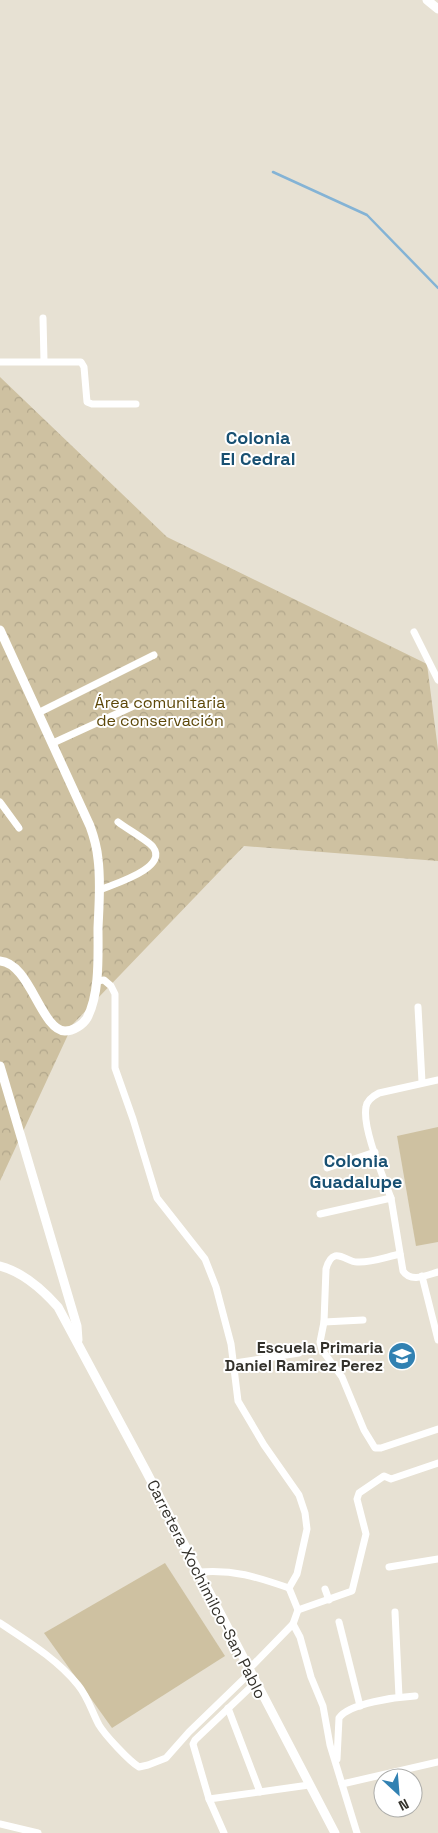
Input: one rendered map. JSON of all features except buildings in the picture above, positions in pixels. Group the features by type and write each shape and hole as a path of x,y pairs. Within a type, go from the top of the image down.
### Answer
{"street":[{"path":"427,0 438,9"},
{"path":"43,318 44,361"},
{"path":"0,362 81,362 84,366 87,402 92,404 136,404"},
{"path":"0,630 90,826 99,862 97,981 90,1013 86,1020 74,1029 65,1031 59,1029 52,1023 21,974 6,961 0,961"},
{"path":"414,632 438,680"},
{"path":"38,713 154,655"},
{"path":"52,743 138,704"},
{"path":"0,802 19,828"},
{"path":"100,890 148,868 155,861 156,856 152,846 118,822"},
{"path":"97,981 104,980 111,986 115,994 115,1068 157,1198 205,1259 216,1287 231,1344 235,1363 238,1401 264,1446 299,1495 305,1513 308,1529 297,1574 289,1588"},
{"path":"418,1007 422,1082"},
{"path":"0,1071 77,1326 79,1345"},
{"path":"438,1080 379,1093 371,1098 366,1106 366,1121 391,1198 403,1271 406,1276 412,1278 438,1272"},
{"path":"327,1168 375,1152"},
{"path":"320,1214 391,1198"},
{"path":"400,1254 355,1263 343,1256 328,1261 324,1322 320,1342 322,1350 342,1377 364,1430 375,1448 381,1448 438,1429"},
{"name":"Carretera Xochimilco-San Pablo","path":"0,1266 24,1277 47,1294 58,1307 335,1833"},
{"path":"422,1276 438,1340"},
{"path":"324,1322 363,1320"},
{"path":"235,1363 299,1352"},
{"path":"298,1610 346,1594 354,1588 366,1534 357,1499 359,1494 384,1476 391,1479 438,1463"},
{"path":"389,1567 438,1559"},
{"path":"0,1623 44,1653 64,1670 87,1698 100,1726 108,1738 136,1766 148,1765 166,1758 293,1624 298,1610 289,1588 248,1574 229,1571 199,1572"},
{"path":"325,1589 329,1600"},
{"path":"395,1612 399,1697"},
{"path":"340,1622 360,1706"},
{"path":"293,1624 300,1637 311,1676 323,1706 337,1767 357,1833"},
{"path":"224,1833 209,1800 193,1744 256,1682"},
{"path":"337,1767 339,1718 343,1713 360,1706 399,1697 415,1696"},
{"path":"228,1708 260,1792"},
{"path":"342,1784 438,1762"},
{"path":"209,1800 310,1785"},
{"path":"0,1824 38,1833"}],"green space":[{"name":"Área comunitaria de conservación","path":"0,377 167,537 427,664 438,750 438,861 244,846 73,1024 0,1181"},
{"path":"438,1127 438,1242 416,1246 397,1136"},
{"path":"165,1563 225,1656 112,1728 44,1633"}],"waterway":[{"path":"273,172 367,215 438,288"}],"place":[{"name":"Escuela Primaria Daniel Ramirez Perez","path":"402,1356"}],"district":[{"name":"Colonia El Cedral","path":"258,448"},
{"name":"Colonia Guadalupe","path":"356,1171"}]}
